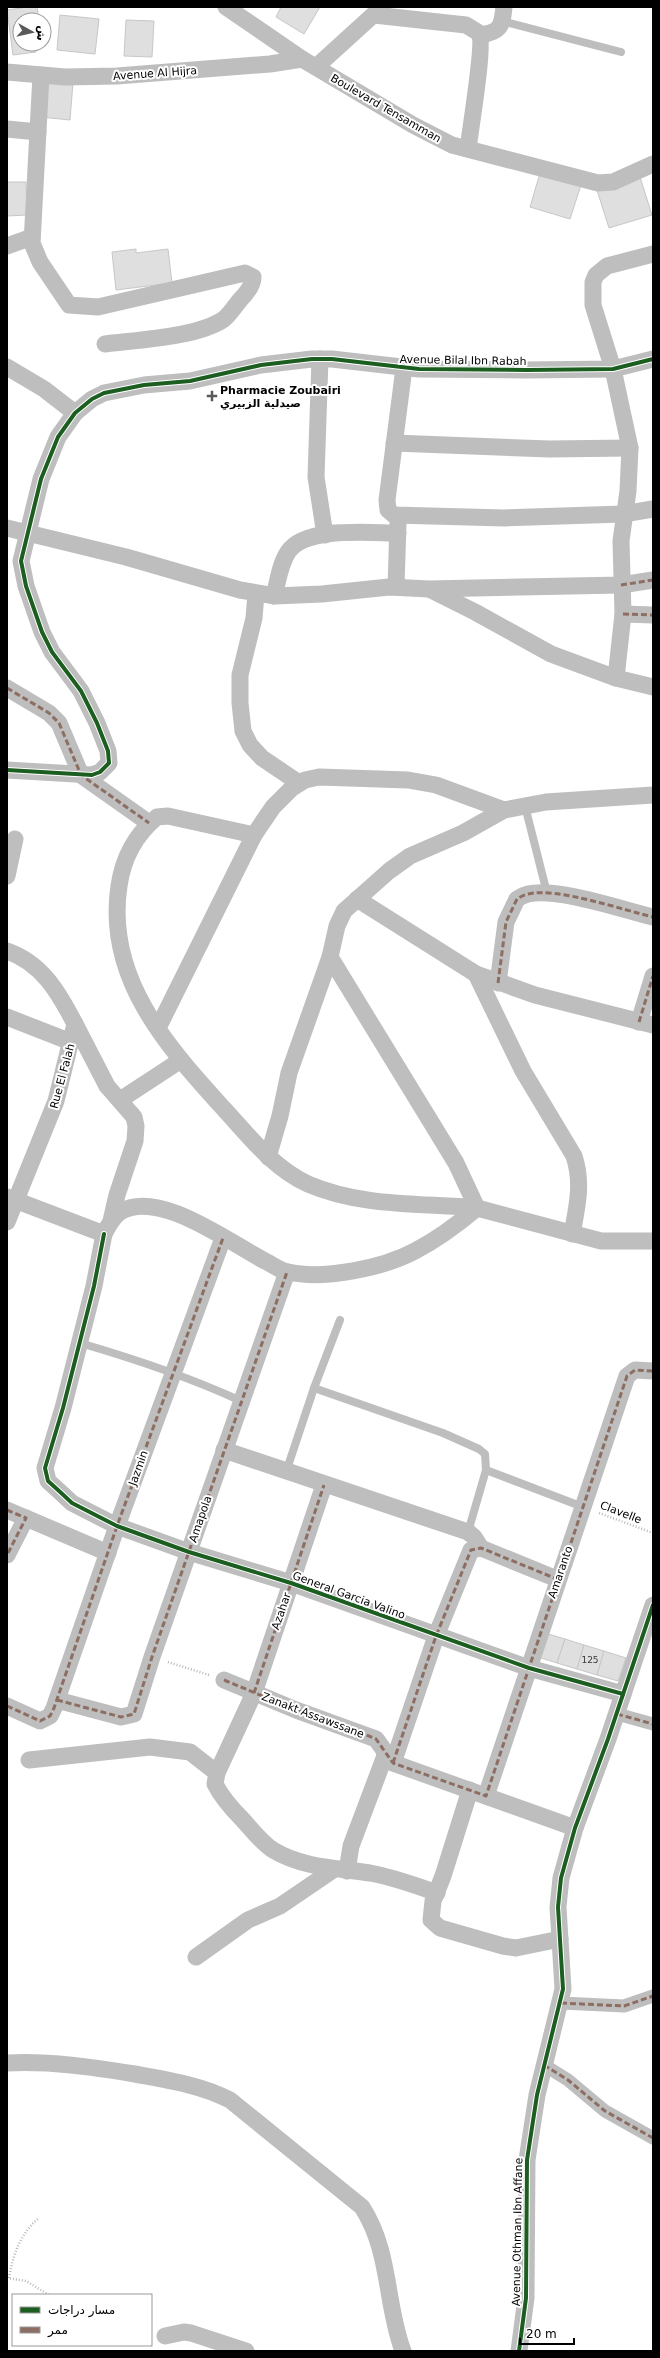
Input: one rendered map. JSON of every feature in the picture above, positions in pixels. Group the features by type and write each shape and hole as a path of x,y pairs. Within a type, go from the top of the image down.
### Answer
{"street":[{"name":"Boulevard Tensamman","path":"239,10 309,63 413,125 452,145 598,183 613,182 653,164"},
{"path":"309,63 379,11 473,27 480,35 480,59 468,149"},
{"path":"480,35 494,33 503,14"},
{"name":"Avenue Al Hijra","path":"7,72 65,77 117,76 270,64 309,63"},
{"path":"41,75 32,237 40,262 62,297 69,305 77,307 98,307 245,274 253,277 253,282 247,292 224,318 212,325 163,336 105,344"},
{"path":"7,129 38,132"},
{"path":"7,246 32,237"},
{"path":"616,678 623,614 620,541 630,469 630,448 613,369 593,305 593,282 596,275 607,266 653,254"},
{"path":"320,359 316,477 325,535"},
{"name":"Avenue Bilal Ibn Rabah","path":"7,770 81,775 100,772 109,763 110,758 94,717 81,692 52,652 32,606 26,586 22,561 27,533 44,472 58,437 75,412 92,399 117,390 190,381 261,365 320,359 404,368 613,369 653,359"},
{"path":"7,367 44,389 75,412"},
{"path":"396,587 398,525 387,507 404,368"},
{"path":"394,443 549,449 630,448"},
{"path":"274,596 280,572 289,551 300,541 325,535 398,525 504,518 623,514 653,509"},
{"path":"7,528 126,557 256,594 274,596 322,594 396,587 429,589 621,585 653,580"},
{"path":"429,589 475,612 551,654 616,678 653,687"},
{"path":"256,594 254,618 240,675 240,703 243,731 250,745 262,758 299,783"},
{"path":"623,614 653,615"},
{"path":"7,688 49,713 59,723 81,775 149,823"},
{"path":"158,1028 254,835 273,807 299,783 319,777 408,780 456,790 504,810"},
{"path":"268,1157 280,1116 289,1073 330,957 338,926 344,911 410,856 463,833 504,810 546,802 653,795"},
{"path":"254,835 168,816 157,817 149,823 132,845 122,865 116,908 120,946 130,983 158,1028 181,1060 268,1157 307,1183 342,1195 371,1201 477,1208 601,1241 653,1241"},
{"path":"7,876 15,839"},
{"path":"498,982 506,922 516,899 528,894 547,894 574,898 653,917"},
{"path":"357,899 476,974 569,1004 646,1023 653,976"},
{"path":"7,951 21,956 35,966 49,981 62,999 75,1024"},
{"path":"330,957 456,1163 477,1208"},
{"path":"476,974 523,1071 574,1156 579,1171 580,1191 572,1234"},
{"path":"7,1017 71,1042"},
{"name":"Rue El Falah","path":"7,1222 12,1199 56,1101 75,1024"},
{"name":"General Garcia Valino","path":"75,1024 107,1086 134,1117 136,1126 135,1141 107,1227 80,1343 45,1468 48,1481 72,1503 117,1526 189,1552 291,1583 529,1668 624,1694"},
{"path":"120,1100 181,1060"},
{"path":"12,1199 107,1227 119,1213 129,1208 151,1206 182,1216 287,1272 325,1275 346,1272 381,1263 414,1252 439,1237 477,1208"},
{"name":"Jazmin","path":"7,1706 40,1721 50,1716 57,1700 172,1373 223,1238"},
{"name":"Amapola","path":"57,1700 121,1717 131,1716 134,1714 152,1657 287,1272"},
{"name":"Amaranto","path":"560,1939 516,1948 503,1946 440,1928 431,1920 437,1893 529,1668 557,1579 627,1376 635,1370 653,1371"},
{"path":"224,1450 324,1485 468,1532 480,1548"},
{"name":"Azahar","path":"217,1773 254,1692 324,1485"},
{"path":"7,1510 108,1553"},
{"path":"7,1555 26,1518"},
{"path":"196,1958 248,1920 280,1906 340,1870 390,1758 468,1554 474,1549 480,1548 557,1579"},
{"name":"Avenue Othman Ibn Affane","path":"519,2351 526,2298 527,2160 544,2064 561,2003 563,1973 558,1907 561,1878 575,1828 624,1694 653,1605"},
{"name":"Zanakt Assawssane","path":"224,1680 370,1736 376,1739 390,1758"},
{"path":"617,1714 653,1724"},
{"path":"30,1760 150,1748 190,1752 217,1773 215,1784 219,1793 272,1849 308,1864 378,1875 437,1893"},
{"path":"390,1758 478,1793 575,1828"},
{"path":"561,2003 624,2006 653,1996"},
{"path":"7,2063 42,2062 156,2078 192,2085 216,2093 230,2100 362,2207 373,2224 385,2260 398,2336 403,2351"},
{"path":"544,2064 568,2080 605,2111 653,2138"},
{"path":"165,2336 184,2332 191,2333 246,2351"}],"lane":[{"path":"503,14 621,52"},
{"path":"525,806 547,894"},
{"path":"286,1472 314,1388 340,1320"},
{"path":"80,1343 134,1358 241,1400"},
{"path":"314,1388 443,1433 479,1449 485,1454 486,1470 468,1532"},
{"path":"486,1470 583,1507"}],"path":[{"path":"152,1657 224,1680"},
{"path":"38,2219 27,2228 12,2258 8,2278 26,2281 47,2294"}],"building":[{"path":"37,7 38,12 12,12 12,48 7,10"},
{"path":"281,7 320,7 304,34 276,17"},
{"path":"60,15 99,19 95,54 57,50"},
{"path":"126,20 154,21 152,57 124,56"},
{"path":"13,52 36,52 13,55"},
{"path":"45,79 73,82 70,120 41,117"},
{"path":"540,173 581,185 570,219 530,207"},
{"path":"640,177 652,215 609,228 597,190"},
{"path":"7,182 26,182 27,215 7,216"},
{"path":"136,249 136,253 168,249 172,283 116,290 112,252"},
{"path":"545,1633 565,1639 557,1663 538,1657"},
{"path":"565,1639 584,1645 577,1669 557,1663"},
{"path":"584,1645 604,1651 597,1675 577,1669"},
{"path":"604,1651 626,1658 618,1681 597,1675"}],"marked path":[{"path":"621,585 653,580"},
{"path":"623,614 653,615"},
{"path":"7,688 49,713 59,723 81,775 149,823"},
{"path":"498,983 506,922 517,899 524,895 540,893 572,896 653,917"},
{"path":"639,1022 653,976"},
{"path":"7,1706 40,1721 50,1716 54,1708 117,1526 223,1238"},
{"path":"57,1700 121,1717 134,1714 152,1657 287,1272"},
{"path":"224,1680 296,1710 376,1739 393,1763 486,1796 627,1376 635,1370 653,1371"},
{"path":"254,1693 324,1485"},
{"path":"7,1510 26,1518 7,1555"},
{"path":"393,1763 436,1636 471,1550 481,1548 557,1579"},
{"path":"617,1714 653,1724"},
{"path":"561,2003 624,2006 653,1996"},
{"path":"544,2065 568,2080 605,2111 653,2138"}],"cycle path":[{"path":"7,770 92,775 100,772 109,763 108,751 97,723 81,691 52,652 42,632 26,586 21,561 41,479 58,437 75,413 92,399 104,393 144,385 190,381 261,365 312,359 332,359 419,369 526,370 613,369 653,359"},
{"path":"104,1234 94,1286 63,1408 45,1468 48,1481 72,1503 117,1526 189,1552 291,1583 529,1668 623,1694"},
{"path":"519,2351 526,2298 527,2160 537,2095 563,1989 558,1907 561,1878 575,1828 608,1739 653,1605"}],"place":[{"name":"Pharmacie Zoubairi صيدلية الزبيري","path":"212,396"}]}
